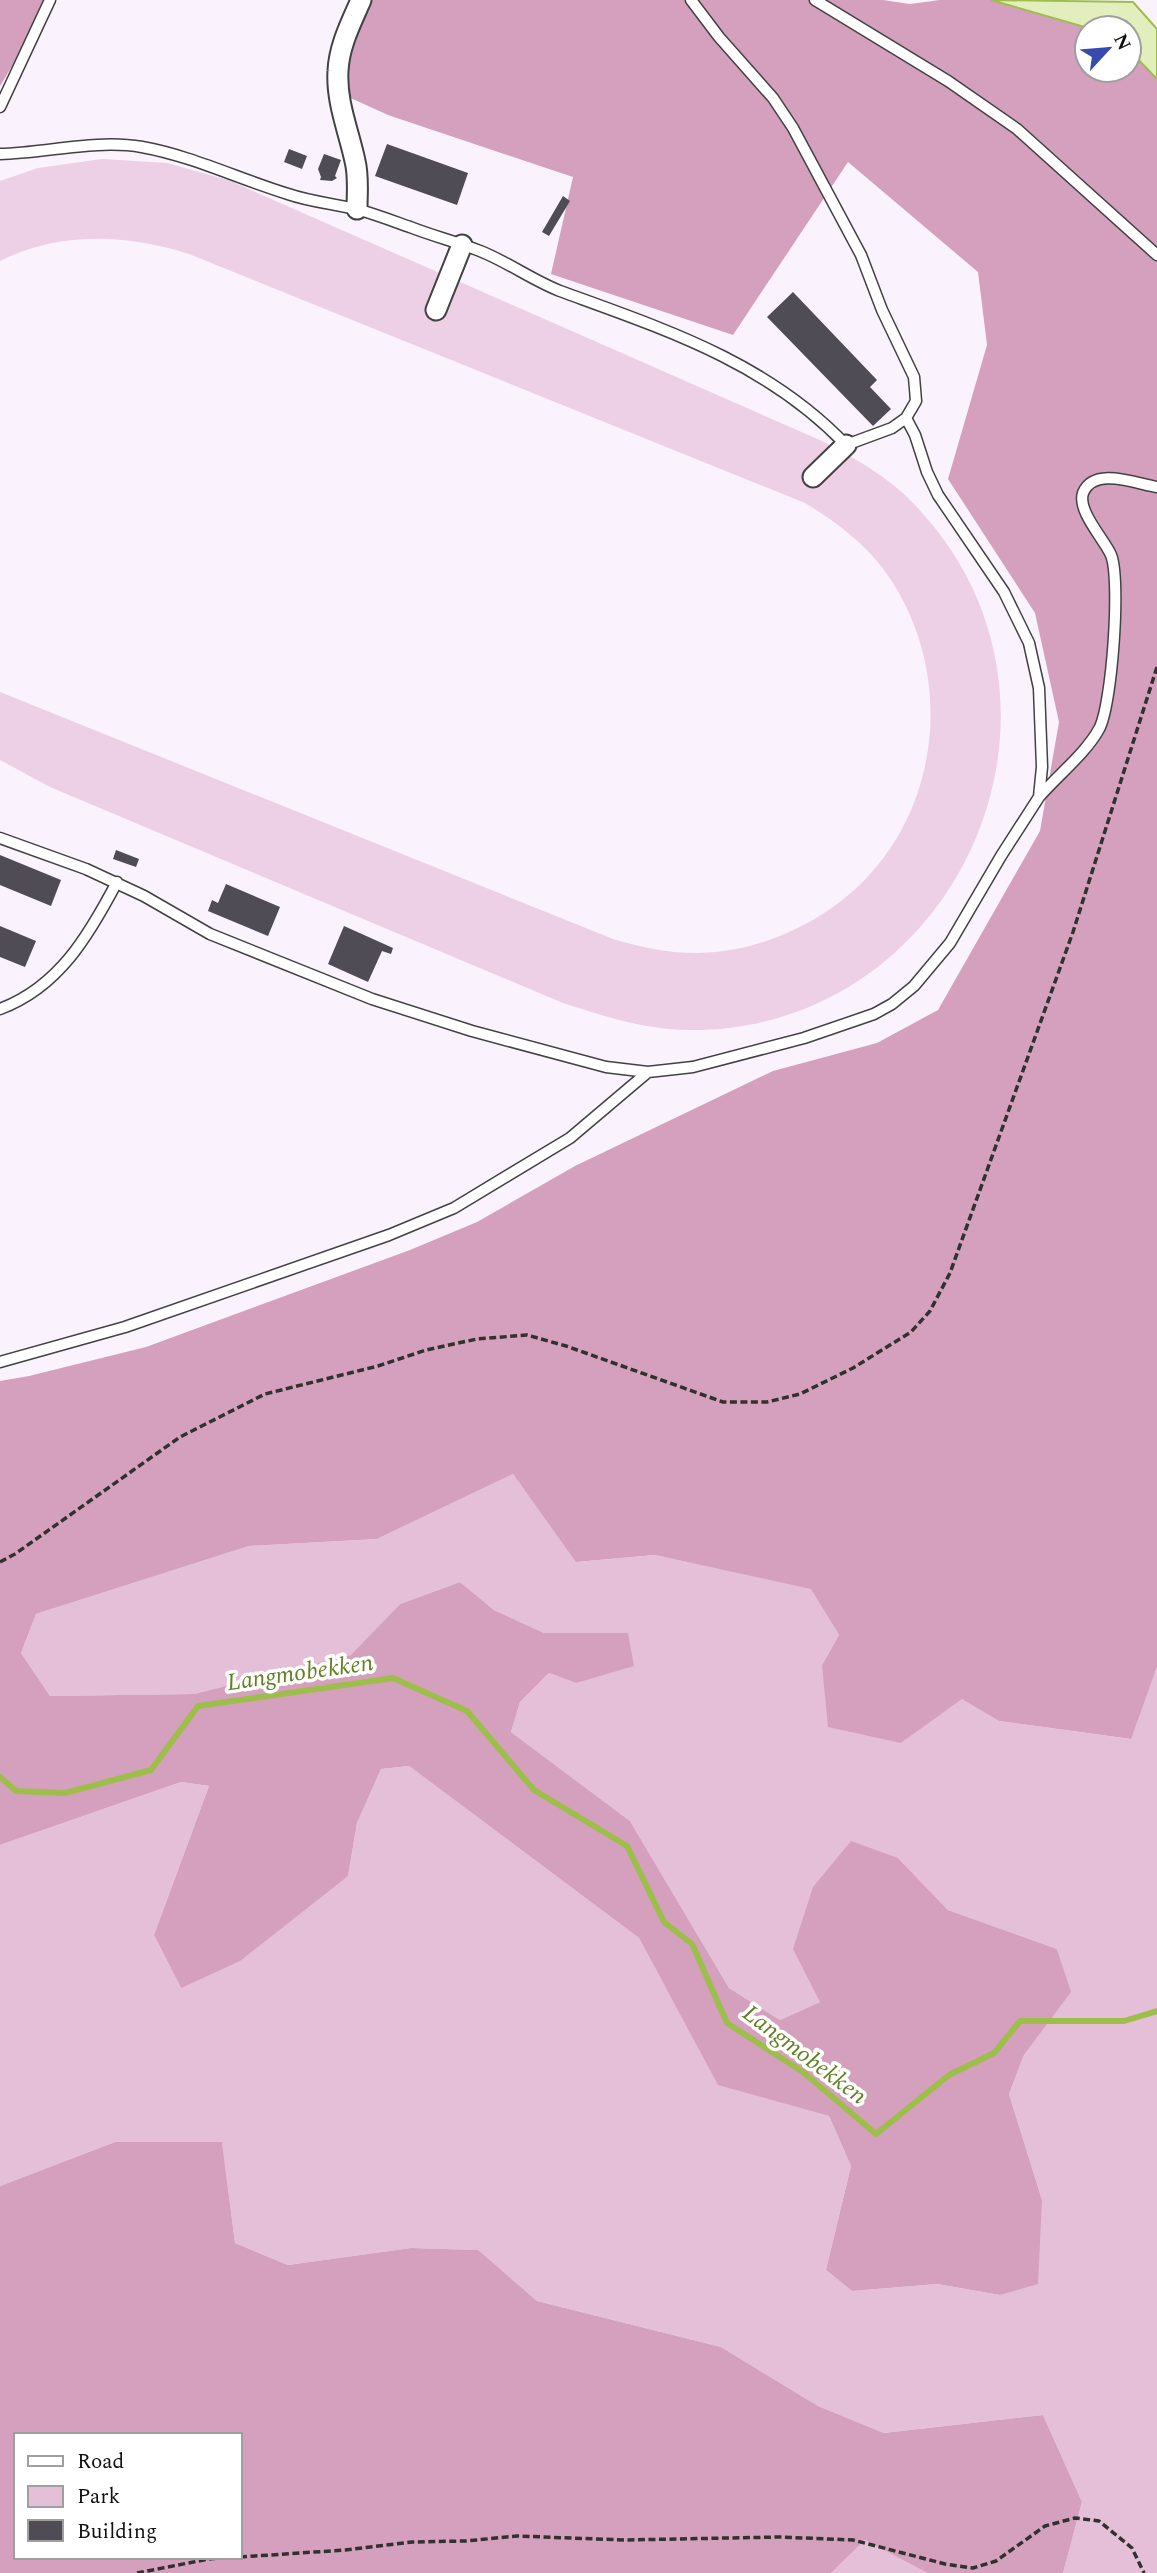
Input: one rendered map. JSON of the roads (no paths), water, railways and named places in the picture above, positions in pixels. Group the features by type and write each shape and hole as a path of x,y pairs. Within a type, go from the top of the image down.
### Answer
{"street":[{"path":"357,209 357,172 337,83 341,49 361,0"},
{"path":"436,310 463,245"},
{"path":"813,477 846,445"}],"lane":[{"path":"0,107 50,0"},
{"path":"0,153 32,153 97,146 143,147 169,153 289,195 357,209 463,245 515,267 549,286 678,335 733,360 814,415 846,445 892,428 906,418 916,401 914,377 882,310 861,255 783,112 691,0"},
{"path":"815,0 948,81 1017,129 1157,255"},
{"path":"906,418 938,495 1004,592 1029,643 1039,688 1041,715 1042,767 1039,797"},
{"path":"0,838 86,869 210,934 372,999 472,1031 606,1067 648,1072 693,1068 793,1041 854,1022 892,1004 914,986 938,960 1039,797 1098,732 1107,698 1114,632 1115,566 1111,554 1083,506 1083,494 1093,482 1108,478 1157,487"},
{"path":"0,1009 39,990 64,966 94,926 117,883"},
{"path":"0,1362 125,1327 377,1240 454,1208 570,1138 648,1072"}],"waterway":[{"name":"Langmobekken","path":"0,1777 16,1791 65,1793 151,1770 198,1706 393,1678 467,1711 534,1790 627,1846 664,1922 692,1944 727,2023 803,2072 876,2134 949,2075 994,2053 1020,2021 1124,2021 1157,2011"}]}
